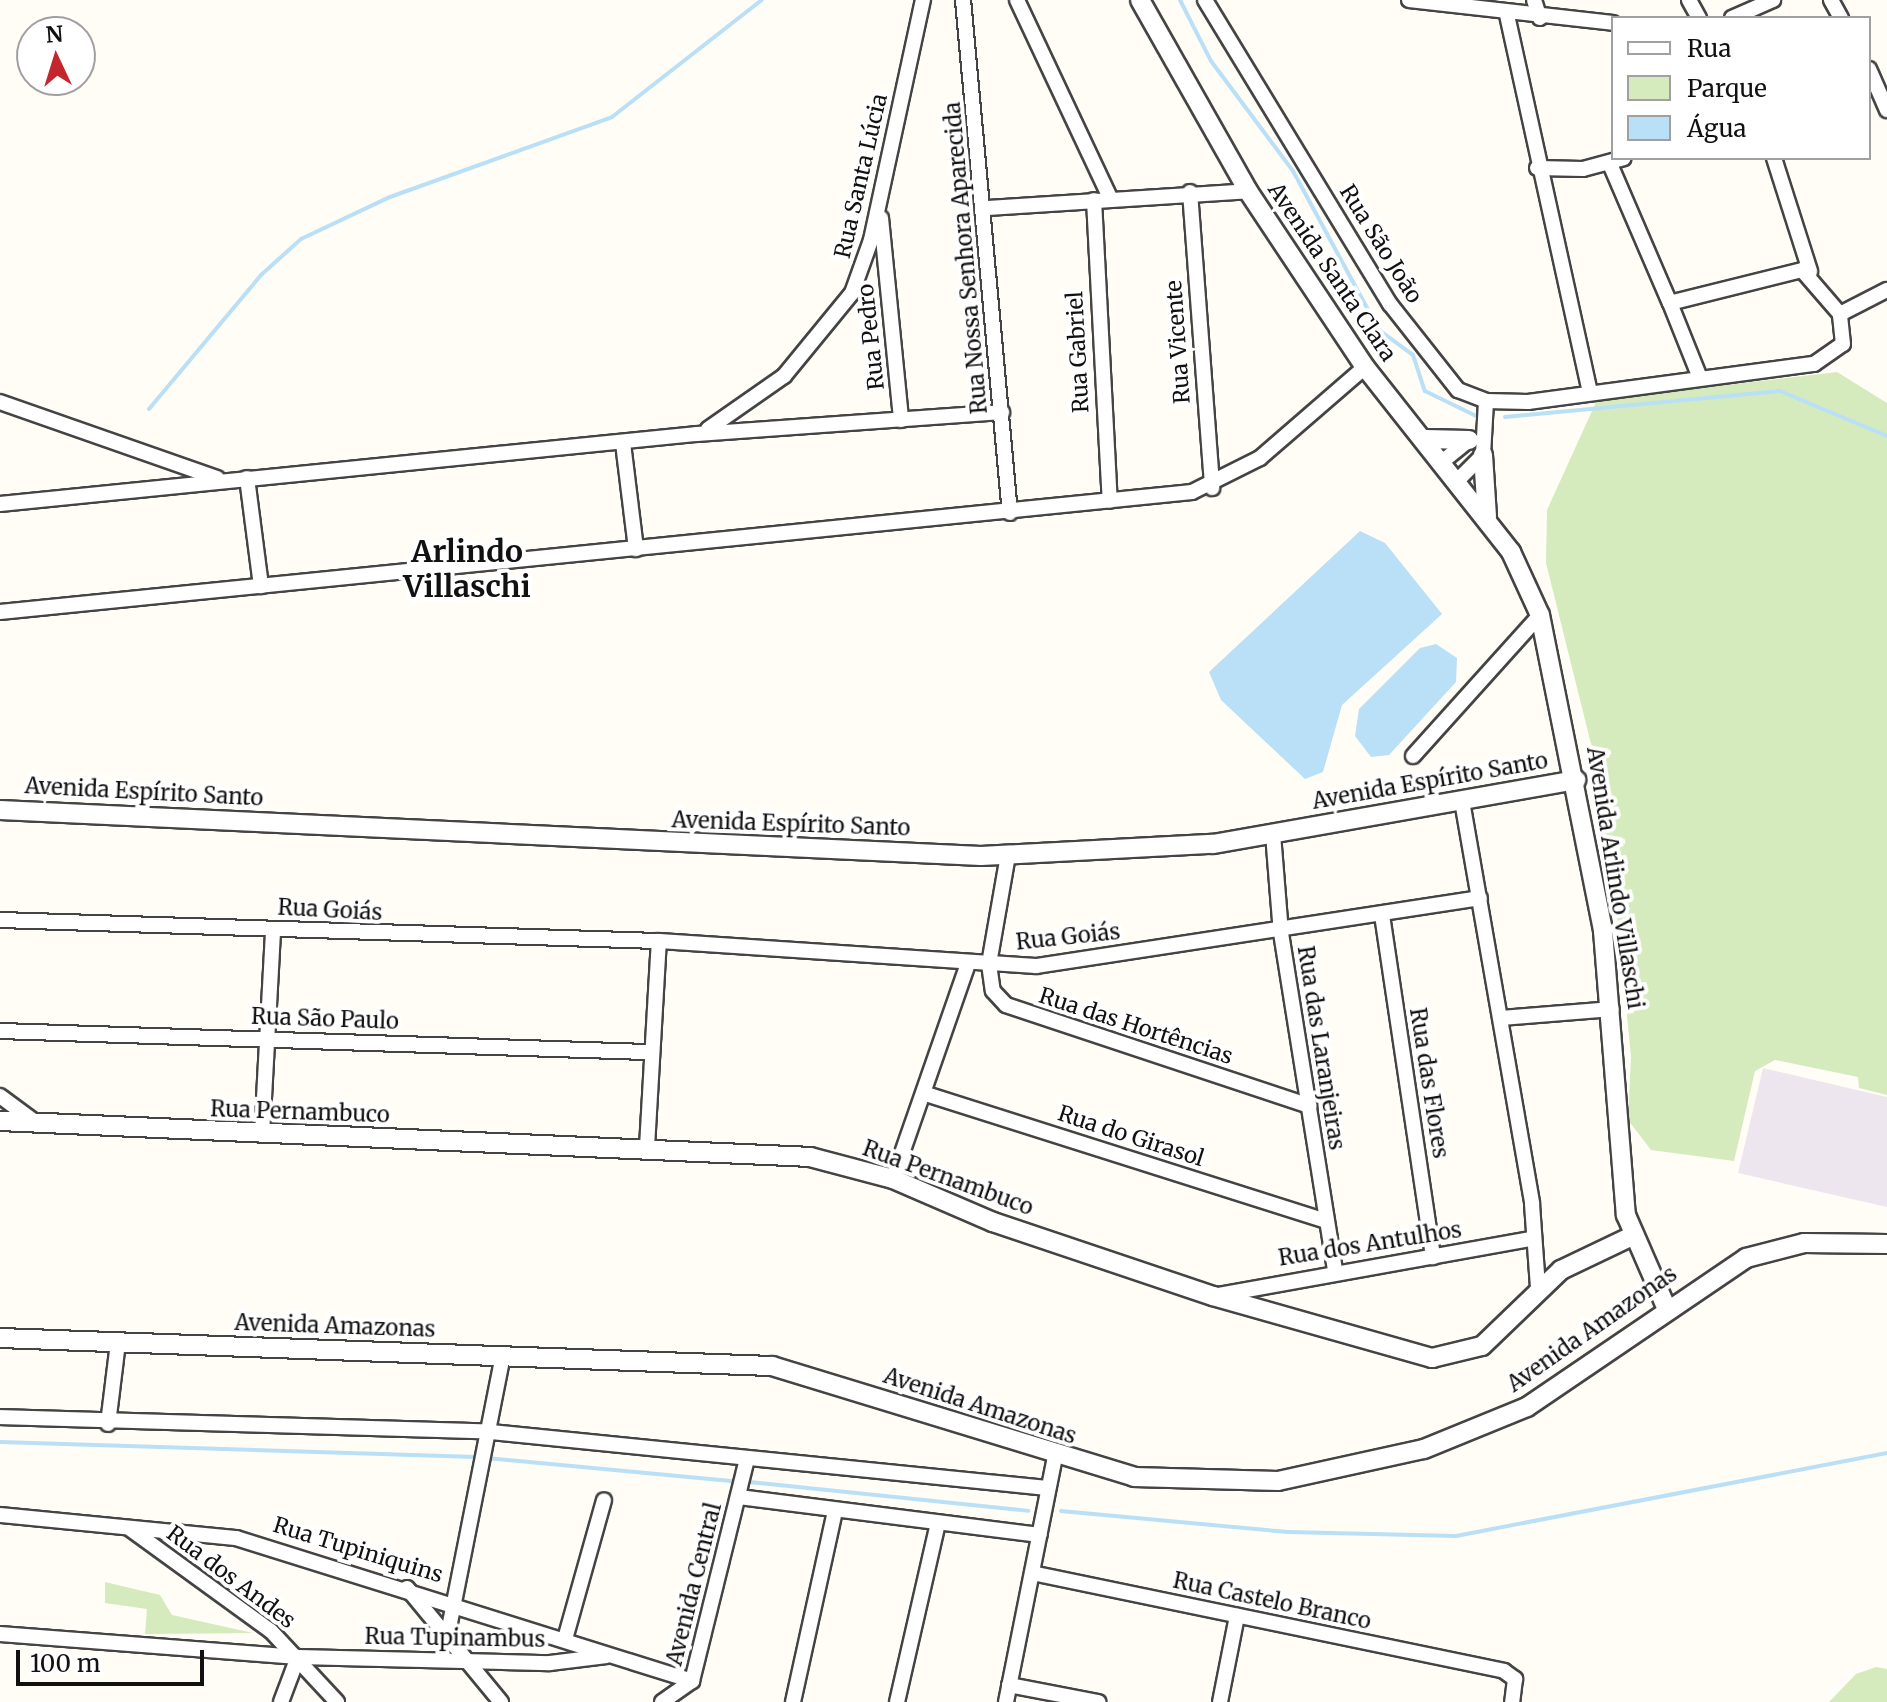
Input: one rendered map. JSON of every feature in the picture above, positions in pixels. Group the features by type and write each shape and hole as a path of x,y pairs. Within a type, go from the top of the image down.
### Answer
{"street":[{"name":"Rua Santa Lúcia","path":"697,434 765,394 836,318 863,267 923,0"},
{"name":"Rua Nossa Senhora Aparecida","path":"963,0 987,208 1010,513"},
{"path":"1017,0 1110,198"},
{"name":"Avenida Santa Clara","path":"1140,0 1248,191 1365,367 1458,480 1511,552"},
{"name":"Rua São João","path":"1205,0 1390,304 1458,390 1486,401"},
{"path":"1409,0 1507,15 1611,23"},
{"path":"1534,0 1540,18"},
{"path":"1737,16 1773,0"},
{"path":"1507,15 1537,168 1590,392"},
{"path":"1875,76 1887,110"},
{"path":"1537,168 1610,164 1619,160"},
{"path":"1487,520 1483,455 1477,435 1486,401 1590,392 1827,361 1843,344 1840,314 1810,271 1775,160"},
{"path":"1610,164 1700,378"},
{"path":"987,208 1190,192 1248,191"},
{"name":"Rua Vicente","path":"1190,192 1212,488"},
{"name":"Rua Gabriel","path":"1094,200 1110,501"},
{"name":"Rua Pedro","path":"879,202 901,420"},
{"path":"1670,303 1810,271"},
{"path":"1840,314 1887,290"},
{"path":"0,612 1010,513 1212,488 1260,458 1365,367"},
{"path":"0,402 221,479"},
{"path":"0,504 221,479 697,434 1002,412"},
{"path":"1425,439 1477,435"},
{"path":"1443,461 1477,435"},
{"path":"623,443 636,549"},
{"path":"1458,480 1483,455"},
{"path":"247,478 261,586"},
{"name":"Avenida Arlindo Villaschi","path":"1511,552 1540,615 1576,780 1612,1009 1630,1237 1666,1307"},
{"path":"1413,756 1540,615"},
{"name":"Avenida Espírito Santo","path":"0,810 1008,855 1151,850 1273,834 1576,780"},
{"path":"1462,801 1502,1018 1534,1238 1538,1288"},
{"name":"Rua das Laranjeiras","path":"1273,834 1281,933 1310,1106 1323,1220 1335,1269"},
{"name":"Rua das Hortências","path":"1008,855 989,964 993,991 1006,1005 1310,1106"},
{"name":"Rua Goiás","path":"0,920 659,941 967,966 1036,966 1281,933 1480,898"},
{"name":"Rua das Flores","path":"1382,915 1433,1257"},
{"path":"262,1135 273,929"},
{"path":"647,1147 647,1052 659,941"},
{"path":"893,1179 926,1094 967,966"},
{"path":"1502,1018 1612,1009"},
{"name":"Rua São Paulo","path":"0,1031 647,1052"},
{"name":"Rua do Girasol","path":"926,1094 1323,1220"},
{"path":"0,1096 42,1127"},
{"name":"Rua Pernambuco","path":"0,1121 42,1127 779,1152 893,1179 993,1222 1213,1296 1432,1358 1482,1346 1538,1288 1630,1237"},
{"name":"Rua dos Antulhos","path":"1213,1296 1335,1269 1433,1257 1534,1238"},
{"name":"Avenida Amazonas","path":"0,1338 772,1366 1055,1457 1184,1483 1278,1481 1375,1463 1527,1407 1714,1274 1773,1249 1887,1244"},
{"path":"108,1424 118,1343"},
{"path":"447,1638 459,1603 503,1356"},
{"path":"0,1417 108,1424 490,1437 1047,1488"},
{"path":"1006,1702 1055,1457"},
{"name":"Avenida Central","path":"662,1702 692,1681 746,1462"},
{"path":"739,1497 937,1527 1040,1535"},
{"path":"565,1639 604,1500"},
{"path":"793,1702 835,1511"},
{"name":"Rua Tupiniquins","path":"0,1515 236,1538 459,1603 692,1681"},
{"name":"Rua dos Andes","path":"128,1527 261,1624 298,1657 337,1702"},
{"path":"897,1702 937,1527"},
{"name":"Rua Castelo Branco","path":"1032,1573 1504,1671 1515,1679 1512,1702"},
{"path":"407,1588 501,1702"},
{"path":"1220,1702 1237,1616"},
{"path":"244,1653 263,1643 261,1624"},
{"name":"Rua Tupinambus","path":"0,1634 298,1657 550,1663 611,1655"},
{"path":"281,1702 298,1657"},
{"path":"1009,1685 1098,1702"}],"shaded area":[{"path":"1763,1068 1887,1097 1887,1207 1738,1173"}],"green space":[{"path":"1837,372 1887,403 1887,1095 1859,1088 1858,1077 1775,1060 1755,1071 1734,1161 1651,1150 1628,1120 1631,1057 1618,923 1593,752 1546,563 1547,510 1597,400"},
{"path":"105,1582 160,1595 172,1615 253,1633 145,1634 147,1609 105,1603"},
{"path":"1876,1667 1887,1669 1887,1702 1829,1702 1856,1674"}],"water":[{"path":"1360,531 1385,543 1442,614 1342,705 1323,772 1305,779 1221,700 1209,672"},
{"path":"1436,644 1457,658 1456,682 1389,755 1371,757 1355,736 1359,709 1420,648"}],"waterway":[{"path":"149,409 261,275 301,239 390,197 612,117 762,0"},
{"path":"1180,0 1211,61 1293,171 1379,330 1413,355 1425,391 1476,416"},
{"path":"1505,417 1780,391 1887,436"},
{"path":"0,1442 476,1457 731,1481"},
{"path":"1061,1511 1288,1532 1456,1536 1887,1453"},
{"path":"749,1482 1028,1511"}],"district":[{"name":"Arlindo Villaschi","path":"467,568"}]}
